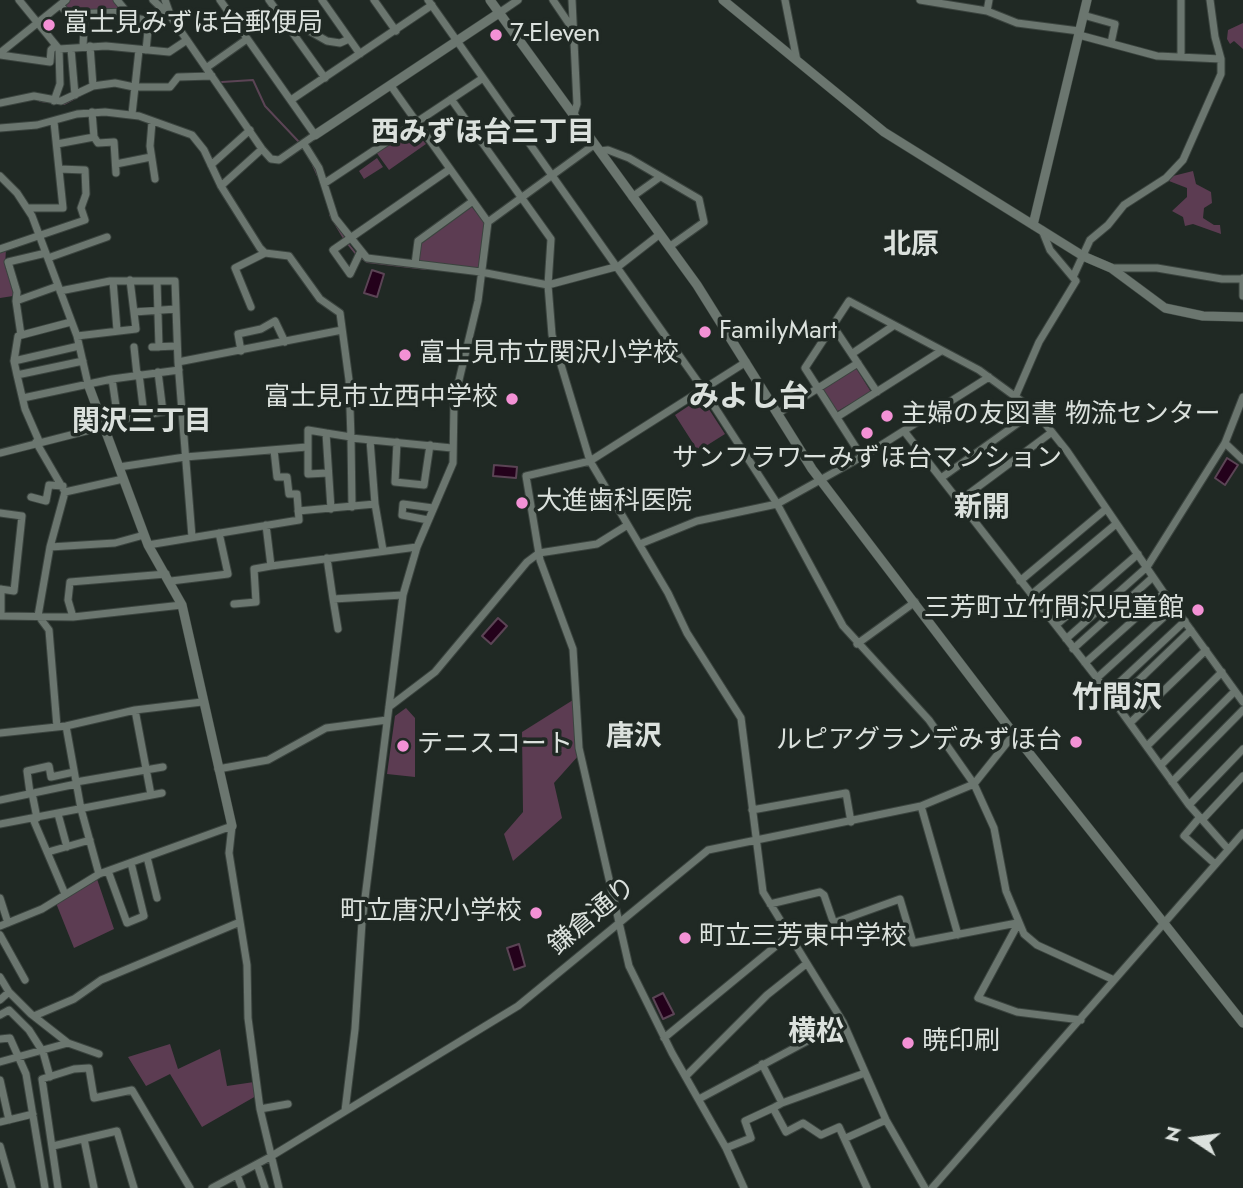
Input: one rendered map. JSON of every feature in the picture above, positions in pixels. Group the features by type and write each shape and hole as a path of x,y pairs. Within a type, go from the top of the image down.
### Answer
{"street":[{"path":"19,0 56,48 60,84 54,101"},
{"path":"117,0 131,17 149,21 133,88 132,114"},
{"path":"153,0 171,17 262,149 275,160 302,145 518,0"},
{"path":"220,0 315,135"},
{"path":"269,0 325,78"},
{"path":"322,0 360,54"},
{"path":"374,0 396,31"},
{"path":"490,0 669,247 821,480 1014,734 1243,1023"},
{"path":"552,0 575,32"},
{"path":"572,0 577,98 573,114"},
{"path":"723,0 884,132 1083,256 1111,268 1174,312 1243,317"},
{"path":"785,0 797,61"},
{"path":"919,0 988,11 1017,23 1079,33 1157,56 1221,59"},
{"path":"988,11 989,0"},
{"path":"1016,395 1043,334 1075,283 1050,250 1037,227 1087,0"},
{"path":"1181,0 1181,56"},
{"path":"1073,277 1090,240 1108,225 1124,205 1166,178 1183,160 1218,83 1221,59 1210,0"},
{"path":"0,54 63,2 68,13 126,12"},
{"path":"166,2 171,17"},
{"path":"291,100 396,31 430,2 704,389 777,504 828,601 857,644 929,720 974,784 994,828 1006,891 1017,924 1037,945 1114,980"},
{"path":"85,13 93,86"},
{"path":"1083,15 1115,24 1111,43"},
{"path":"286,24 297,24 327,41 340,43 349,38"},
{"path":"206,68 247,39"},
{"path":"0,54 50,62 51,50 56,48 87,46 169,52 187,40"},
{"path":"71,49 75,95"},
{"path":"0,103 34,96 54,101 69,99 93,86 114,83 133,88 170,87 178,78 212,76"},
{"path":"325,183 484,78"},
{"path":"345,1111 355,1029 362,922 388,707 399,652 404,595 417,547 453,463 454,401 473,325 488,222 391,86"},
{"path":"451,99 551,239 549,314 556,351 590,461 626,526 640,544 687,633 741,718 763,892 843,1022 886,1120 925,1188"},
{"path":"92,112 94,137 98,143 114,142 116,173"},
{"path":"0,128 54,122 92,112 132,114 191,135 204,149 221,186 265,253"},
{"path":"27,208 63,208 54,122"},
{"path":"152,122 151,157 155,178"},
{"path":"211,165 250,130"},
{"path":"57,144 94,137"},
{"path":"302,145 325,183 335,218 347,240 359,256 367,258 481,272 548,285 619,266 660,234"},
{"path":"488,222 554,174 597,147 629,158 699,199 704,222 669,247"},
{"path":"221,186 262,149"},
{"path":"116,164 151,157"},
{"path":"0,249 86,220 82,208 86,194 85,170 59,169"},
{"path":"359,256 350,274 332,250 450,169"},
{"path":"0,176 27,208 39,236 77,337 101,425 148,545 182,605 232,826 229,853 240,922 260,1109 279,1188"},
{"path":"632,197 660,177"},
{"path":"415,264 418,241 473,201"},
{"path":"21,335 17,292 8,262 47,256 107,237"},
{"path":"251,307 235,268 265,253 289,256 320,299 340,313 349,380 352,507"},
{"path":"1111,268 1157,268 1222,279 1243,279 1243,296"},
{"path":"77,337 136,329 130,280"},
{"path":"16,301 59,289 113,281 175,281 178,366 191,537"},
{"path":"113,281 117,330"},
{"path":"157,281 156,347 177,346"},
{"path":"862,457 805,368 849,301 989,377 1035,411 1243,702"},
{"path":"134,312 176,309"},
{"path":"242,351 238,334 261,329 275,321 285,342"},
{"path":"57,727 49,630 39,617 50,547 64,489 37,441 14,361 18,336 71,322"},
{"path":"833,326 877,392"},
{"path":"853,353 893,326"},
{"path":"23,398 158,372 342,330"},
{"path":"14,361 79,346"},
{"path":"134,346 144,415"},
{"path":"836,417 941,351"},
{"path":"17,374 82,361"},
{"path":"744,1188 726,1148 664,1038 629,966 579,748 573,649 539,553 526,476 590,461 746,362"},
{"path":"777,414 858,363"},
{"path":"158,372 163,412"},
{"path":"640,544 697,521 777,504 862,457 989,377"},
{"path":"112,379 118,420"},
{"path":"1066,639 1147,567 1225,443 1243,397"},
{"path":"0,453 118,420 182,410"},
{"path":"941,478 1035,411"},
{"path":"328,473 307,474 308,430 351,438 452,449"},
{"path":"904,431 1097,678 1189,805 1228,849"},
{"path":"959,501 1052,432"},
{"path":"326,433 331,509"},
{"path":"370,440 375,504 383,550"},
{"path":"397,442 395,482 424,485 430,445"},
{"path":"1225,443 1243,460"},
{"path":"119,467 185,457 307,447"},
{"path":"148,545 299,520 297,494 289,494 287,477 277,477 274,450"},
{"path":"31,497 46,501 49,485 64,489 123,480"},
{"path":"298,511 375,504"},
{"path":"428,520 402,515 403,504 433,508"},
{"path":"1020,581 1106,509"},
{"path":"0,513 22,516 14,591 0,589 1,616 73,617 182,605"},
{"path":"1031,595 1116,524"},
{"path":"266,525 271,566"},
{"path":"388,707 435,672 516,571 539,553 597,544 626,526"},
{"path":"73,617 68,600 70,582 228,573 219,533"},
{"path":"50,547 115,543 144,535"},
{"path":"234,604 256,602 254,569 417,547"},
{"path":"1056,625 1138,554"},
{"path":"327,558 338,629"},
{"path":"1073,649 1153,578"},
{"path":"1085,663 1164,593"},
{"path":"333,599 404,595"},
{"path":"857,644 915,602"},
{"path":"1097,678 1174,608"},
{"path":"1108,693 1185,621"},
{"path":"1115,703 1191,630"},
{"path":"1130,723 1206,650"},
{"path":"1147,746 1222,671"},
{"path":"1161,765 1235,691"},
{"path":"0,733 66,726 135,710 202,702"},
{"path":"135,710 150,795"},
{"path":"1172,782 1243,710"},
{"path":"218,769 268,760 326,727 387,720"},
{"path":"66,726 81,809 99,874"},
{"name":"鎌倉通り","path":"212,1188 270,1157 518,1006 708,850 921,806 974,784 1014,734"},
{"path":"1189,805 1243,749"},
{"path":"65,894 35,819 27,771 49,766 51,777 74,772"},
{"path":"0,800 163,767"},
{"path":"1215,864 1184,836 1243,776"},
{"path":"0,824 162,793"},
{"path":"752,810 846,793 851,822"},
{"path":"921,806 958,935"},
{"path":"58,814 67,847"},
{"path":"0,898 4,925 42,909 99,874 232,826"},
{"path":"932,1188 1243,833"},
{"path":"48,852 90,841"},
{"path":"147,857 157,898"},
{"path":"108,871 127,923 144,916 131,863"},
{"path":"770,904 820,892 833,921 836,922 897,898 907,916 913,943 1017,924"},
{"path":"34,1016 75,999 101,980 240,922"},
{"path":"1017,924 978,998 1017,1012 1081,1020"},
{"path":"0,935 25,980"},
{"path":"664,1038 788,936"},
{"path":"686,1076 767,995 806,964"},
{"path":"0,977 9,992 68,1043 99,1054"},
{"path":"9,992 0,1001 29,1030 43,1052 50,1077"},
{"path":"0,1015 9,1010"},
{"path":"699,1099 843,1022"},
{"path":"0,1040 10,1038 19,1057 33,1114 45,1188"},
{"path":"0,1062 68,1043"},
{"path":"762,1064 782,1103"},
{"path":"58,1188 42,1079 74,1069 89,1068 94,1098 132,1090 190,1188"},
{"path":"726,1148 751,1138 745,1121 782,1103 865,1073"},
{"path":"0,1080 4,1121 33,1114"},
{"path":"260,1109 288,1104"},
{"path":"773,1108 786,1132 807,1124 821,1135 839,1127 867,1188"},
{"path":"846,1138 886,1120"},
{"path":"53,1146 117,1131 134,1188"},
{"path":"85,1139 94,1188"},
{"path":"0,1146 12,1188"},
{"path":"257,1164 265,1188"},
{"path":"237,1174 242,1188"}],"shaded area":[{"path":"70,0 115,0 122,10 69,11 63,5"},
{"path":"1243,23 1243,49 1234,41 1230,44 1227,39 1228,30"},
{"path":"412,128 426,144 389,170 376,152"},
{"path":"377,158 383,167 364,179 359,171"},
{"path":"1193,171 1196,184 1211,192 1212,203 1204,208 1203,218 1214,225 1220,225 1221,234 1193,224 1185,226 1183,217 1172,211 1187,197 1187,188 1169,181 1173,176"},
{"path":"471,206 485,223 479,268 418,263 421,242"},
{"path":"6,249 5,266 14,293 13,296 0,298 0,251"},
{"path":"372,270 384,274 377,297 364,293"},
{"path":"856,368 871,392 836,412 823,392 824,388"},
{"path":"699,399 703,400 725,434 698,451 675,415"},
{"path":"1227,458 1238,465 1225,485 1215,478"},
{"path":"494,465 517,467 516,478 493,476"},
{"path":"498,618 507,626 491,644 482,636"},
{"path":"573,700 579,755 554,783 562,818 513,861 504,834 523,812 522,732"},
{"name":"テニスコート","path":"406,708 415,718 415,777 387,774 395,716"},
{"path":"97,879 114,929 74,948 56,903"},
{"path":"519,944 525,966 514,970 507,948"},
{"path":"663,993 674,1014 663,1019 653,998"},
{"path":"170,1044 178,1069 220,1049 227,1086 254,1082 256,1096 202,1127 170,1074 146,1086 128,1057"}],"waterway":[{"path":"222,82 253,80 265,106 299,142"},
{"path":"40,101 64,104 81,95"},
{"path":"313,165 318,176"},
{"path":"330,215 345,240"},
{"path":"348,244 356,254"},
{"path":"360,257 367,262 426,269"}],"place":[{"name":"富士見みずほ台郵便局","path":"49,25"},
{"name":"7-Eleven","path":"496,35"},
{"name":"FamilyMart","path":"705,332"},
{"name":"富士見市立関沢小学校","path":"405,355"},
{"name":"富士見市立西中学校","path":"512,399"},
{"name":"主婦の友図書 物流センター","path":"887,416"},
{"name":"サンフラワーみずほ台マンション","path":"867,433"},
{"name":"大進歯科医院","path":"522,503"},
{"name":"三芳町立竹間沢児童館","path":"1198,610"},
{"name":"ルピアグランデみずほ台","path":"1076,742"},
{"name":"テニスコート","path":"403,746"},
{"name":"町立唐沢小学校","path":"536,913"},
{"name":"町立三芳東中学校","path":"685,938"},
{"name":"暁印刷","path":"908,1043"}],"district":[{"name":"西みずほ台三丁目","path":"483,134"},
{"name":"北原","path":"911,246"},
{"name":"みよし台","path":"749,399"},
{"name":"関沢三丁目","path":"142,423"},
{"name":"新開","path":"982,509"},
{"name":"竹間沢","path":"1117,700"},
{"name":"唐沢","path":"634,738"},
{"name":"横松","path":"816,1033"}]}
